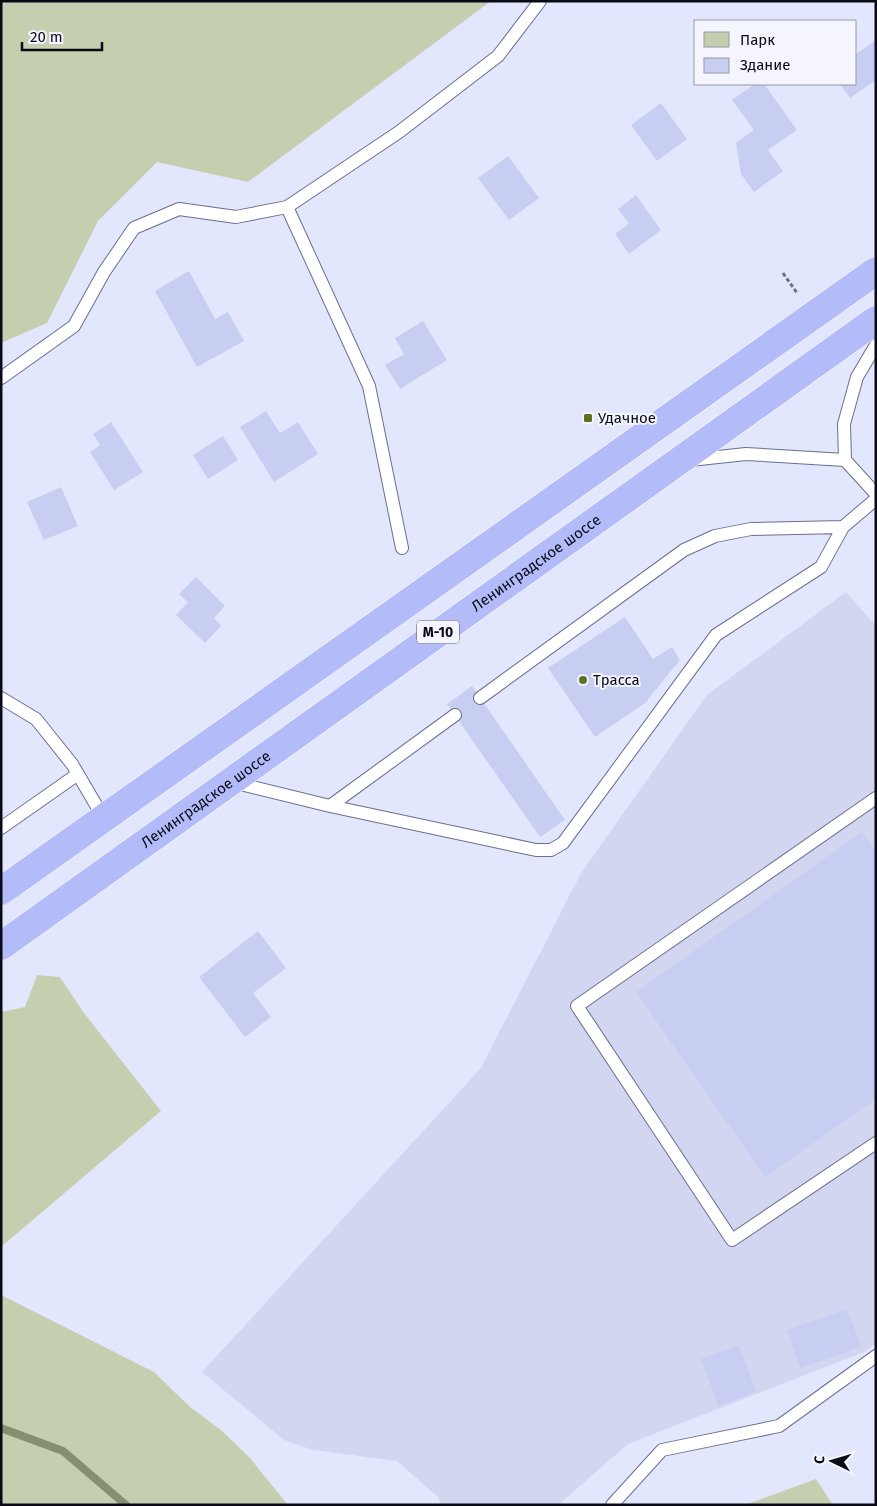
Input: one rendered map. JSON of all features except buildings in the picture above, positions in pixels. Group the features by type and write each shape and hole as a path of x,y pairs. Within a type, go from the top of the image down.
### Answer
{"highway":[{"name":"М-10","path":"1,891 876,271"},
{"name":"Ленинградское шоссе","path":"1,946 876,320"}],"lane":[{"path":"1,378 74,326 104,272 134,228 179,209 236,217 286,207 399,132 498,56 540,1"},
{"path":"286,207 369,386 402,548"},
{"path":"876,345 857,377 844,424 845,460 876,494"},
{"path":"677,461 746,454 845,460"},
{"path":"230,782 330,806 536,850 551,850 563,843 716,636 821,567 843,527 876,499"},
{"path":"480,698 684,550 715,536 751,528 843,527"},
{"path":"1,698 36,719 78,774 103,818"},
{"path":"330,806 455,715"},
{"path":"1,828 78,774"},
{"path":"876,798 577,1006 732,1240 876,1144"},
{"path":"612,1505 662,1450 779,1426 876,1356"}],"path":[{"path":"783,273 798,293"}],"shaded area":[{"path":"846,592 876,626 876,1343 864,1352 628,1444 558,1505 441,1505 438,1497 397,1461 313,1450 284,1440 202,1372 481,1068 581,873 707,695"}],"green space":[{"path":"1,1 491,1 248,182 157,162 98,221 47,323 1,343"},
{"path":"37,975 60,977 84,1013 161,1111 1,1247 1,1012 25,1007"},
{"path":"1,1295 154,1372 190,1407 221,1430 249,1457 288,1505 1,1505"},
{"path":"816,1479 833,1505 745,1505"}],"waterway":[{"path":"1,1428 63,1451 126,1505"}],"place":[{"name":"Удачное","path":"588,418"},
{"name":"Трасса","path":"583,680"}]}
